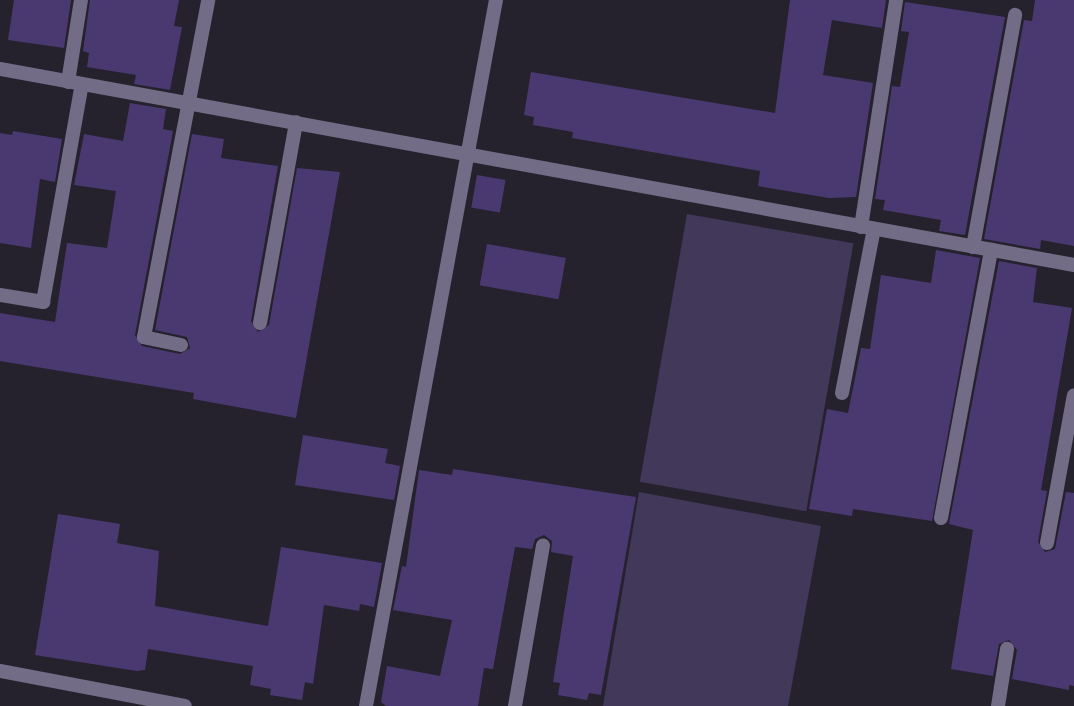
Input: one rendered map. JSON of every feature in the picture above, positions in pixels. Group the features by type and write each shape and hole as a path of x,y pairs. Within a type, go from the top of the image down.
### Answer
{"street":[{"path":"0,295 43,302 75,83 81,0"},
{"path":"181,345 144,337 208,0"},
{"path":"366,706 496,0"},
{"path":"842,393 868,228 896,0"},
{"path":"973,247 1015,15"},
{"path":"0,69 1074,265"},
{"path":"260,323 296,122"},
{"path":"941,518 991,250"},
{"path":"1047,543 1074,395"},
{"path":"515,706 544,545"},
{"path":"998,706 1007,649"},
{"path":"0,671 185,706"}],"shaded area":[{"path":"687,214 853,243 806,511 640,482"},
{"path":"639,492 821,526 788,706 603,706"}],"building":[{"path":"14,0 71,0 64,48 8,40"},
{"path":"90,0 179,0 174,26 182,27 170,90 134,84 136,75 87,67 89,53 83,51"},
{"path":"790,0 886,0 882,28 832,20 823,75 873,83 856,197 829,198 758,186 760,171 572,138 573,132 533,125 534,117 524,115 531,72 775,113"},
{"path":"1035,0 1074,0 1074,246 1041,240 1040,249 984,239 1024,20 1032,21"},
{"path":"905,2 1005,17 965,235 939,231 941,220 883,210 885,200 875,199 892,86 900,87 909,32 901,31"},
{"path":"130,103 166,109 163,129 173,131 135,335 142,346 180,354 190,348 187,337 155,330 192,134 224,139 221,158 278,166 251,321 258,332 269,325 297,168 340,172 296,418 193,399 194,393 0,361 0,313 55,322 67,243 107,248 116,191 74,185 84,134 123,141"},
{"path":"13,131 62,139 55,182 40,179 31,248 0,243 0,133 12,135"},
{"path":"477,175 506,180 500,213 471,207"},
{"path":"487,244 566,258 558,299 480,285"},
{"path":"936,250 980,258 932,521 853,509 852,516 809,509 827,409 848,413 861,348 870,349 881,275 931,283"},
{"path":"999,261 1037,268 1033,302 1072,308 1041,490 1047,491 1038,542 1045,552 1055,549 1066,492 1074,493 1074,686 1069,685 1069,690 1012,679 1017,650 1009,640 999,644 993,676 951,669 973,530 949,524"},
{"path":"303,435 388,449 385,463 400,466 394,500 295,485"},
{"path":"453,469 636,497 601,695 589,693 587,700 558,695 560,683 553,682 573,556 551,552 552,541 544,535 535,539 532,549 515,547 493,669 484,668 478,706 386,706 381,702 387,666 440,676 452,620 393,610 402,566 406,567 419,470 452,475"},
{"path":"58,514 120,524 117,543 159,551 155,606 268,626 281,547 382,563 374,607 360,604 359,611 324,605 313,684 305,682 302,700 270,695 271,689 250,685 253,666 148,649 145,670 137,671 35,655"}]}
